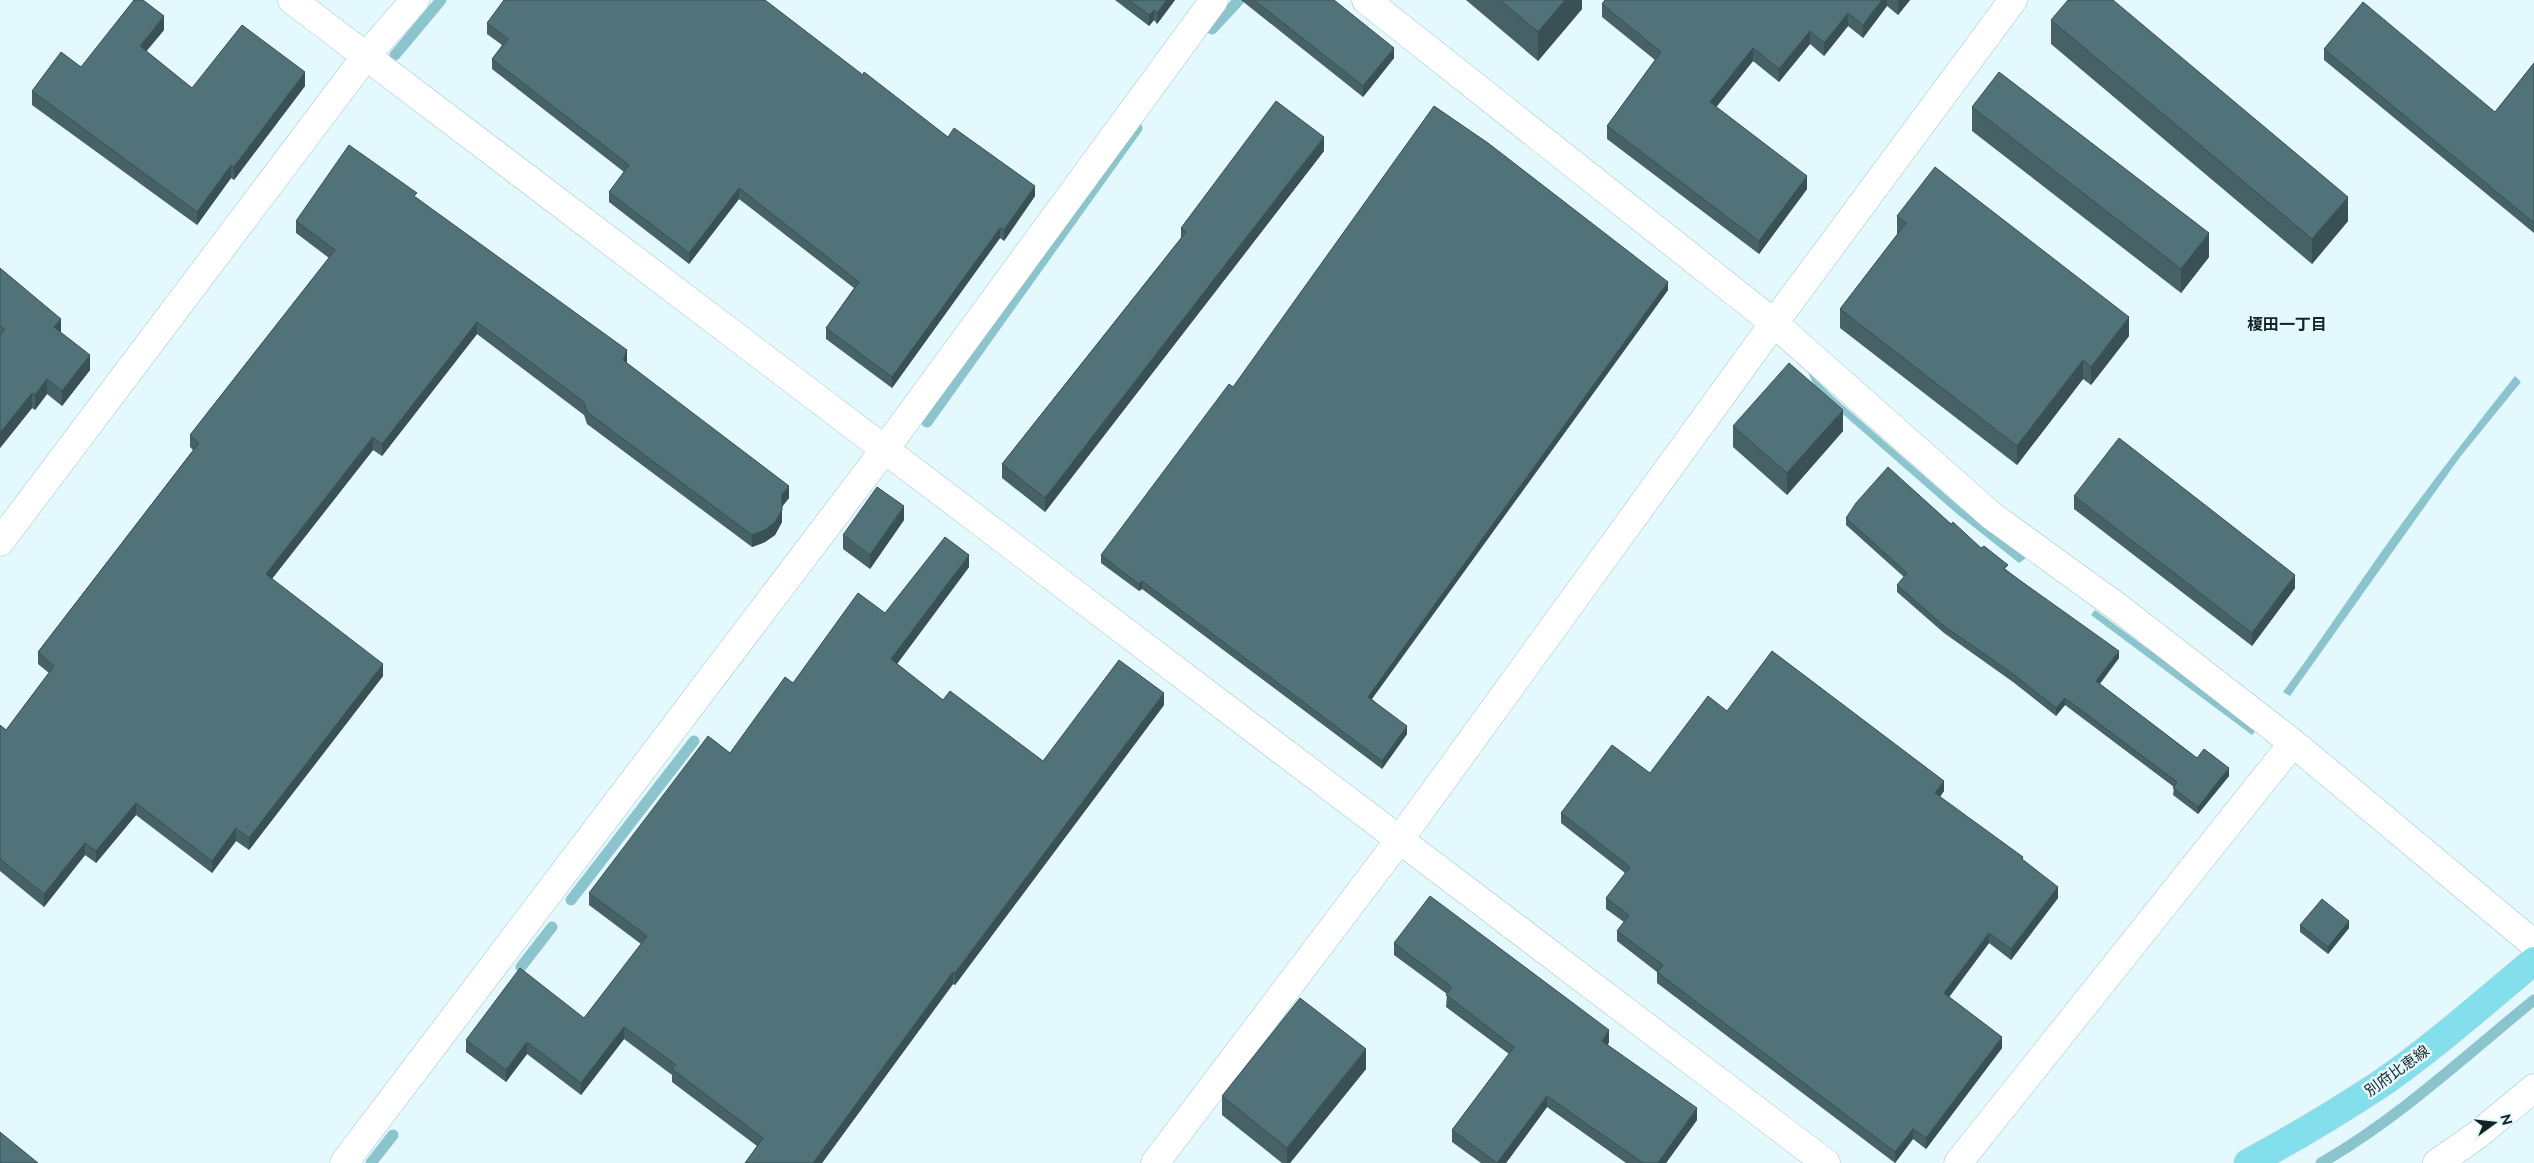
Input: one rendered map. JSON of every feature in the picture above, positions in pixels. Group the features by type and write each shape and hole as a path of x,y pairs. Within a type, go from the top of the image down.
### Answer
{"main road":[{"name":"別府比恵線","path":"2248,1163 2304,1133 2380,1084 2437,1042 2534,961"}],"street":[{"path":"292,0 1826,1163"},
{"path":"0,542 366,56 415,0"},
{"path":"344,1163 885,449 1214,0"},
{"path":"1366,0 1774,322 1992,516 2119,608 2293,743 2534,944"},
{"path":"1155,1163 1400,840 1774,322 2013,0"},
{"path":"1958,1163 2293,743"},
{"path":"2438,1163 2476,1136 2534,1088"}],"water":[{"path":"1808,372 1836,399 1961,508 2026,558 2019,563 1956,513 1829,402 1814,386"},
{"path":"2515,376 2521,382 2460,457 2290,696 2283,692 2409,514"},
{"path":"2095,610 2257,729 2252,735 2091,615"}],"building":[{"path":"134,0 143,0 164,16 140,46 192,88 242,25 305,72 234,167 231,165 197,212 32,91 61,52 81,67"},
{"path":"504,0 765,0 863,75 864,72 948,137 954,128 1035,186 1004,230 1000,228 892,377 826,328 859,282 739,188 689,253 609,192 629,165 492,59 508,39 487,23"},
{"path":"1129,0 1167,0 1157,13 1154,10 1149,15"},
{"path":"1254,0 1334,0 1394,48 1363,86"},
{"path":"1500,0 1565,0 1538,32"},
{"path":"1605,0 1882,0 1863,25 1848,13 1824,43 1810,31 1779,69 1753,48 1710,102 1807,176 1759,241 1607,126 1661,52 1602,4"},
{"path":"2068,0 2113,0 2348,197 2312,239 2051,20"},
{"path":"2363,2 2495,112 2534,63 2534,223 2324,49"},
{"path":"1999,72 2209,233 2181,269 1972,107"},
{"path":"1276,101 1324,137 1045,498 1002,464 1186,232 1181,228"},
{"path":"1434,106 1488,143 1668,282 1368,697 1407,726 1382,761 1142,581 1139,584 1101,555 1229,384 1233,387"},
{"path":"349,145 417,193 414,196 627,350 623,360 789,486 782,494 782,510 775,522 765,530 752,535 587,412 584,402 477,322 382,444 373,437 266,574 383,664 249,838 236,828 212,861 136,803 96,851 85,843 44,894 0,859 0,725 6,730 54,666 38,652 199,443 190,435 335,250 296,221"},
{"path":"1935,167 2129,317 2091,367 2083,360 2017,446 1840,309 1906,223 1897,216"},
{"path":"0,268 61,319 54,327 90,355 62,391 47,379 35,395 32,393 0,433 0,335 5,329 0,326"},
{"path":"1789,363 1843,410 1787,473 1733,426"},
{"path":"2119,438 2295,575 2252,633 2074,496"},
{"path":"1888,467 1951,524 1953,522 1981,548 1984,546 2008,565 2004,569 2119,651 2096,681 2197,758 2204,749 2229,768 2198,807 2173,788 2177,782 2065,698 2056,708 2013,674 1944,626 1897,585 1907,573 1846,518 1856,503"},
{"path":"877,487 904,506 870,555 843,535"},
{"path":"945,537 969,555 891,659 943,700 950,691 1043,761 1119,660 1164,693 955,973 953,972 813,1163 745,1163 763,1138 672,1069 676,1065 624,1027 581,1083 527,1042 506,1070 466,1040 520,968 584,1018 647,936 589,893 708,736 730,753 785,677 793,683 858,593 885,613"},
{"path":"1772,651 1944,781 1935,793 2023,857 2022,859 2058,887 2011,949 1989,933 1944,993 2002,1037 1926,1138 1913,1129 1895,1152 1657,972 1663,965 1617,931 1629,915 1606,898 1630,867 1561,813 1612,745 1650,773 1708,696 1727,711"},
{"path":"1430,896 1609,1030 1602,1041 1697,1108 1658,1163 1643,1163 1547,1096 1497,1163 1452,1130 1514,1047 1446,995 1452,987 1394,943"},
{"path":"2322,899 2349,921 2328,947 2300,925"},
{"path":"1300,998 1366,1049 1287,1148 1222,1096"},
{"path":"0,1132 38,1163 0,1163"}],"waterway":[{"path":"395,55 441,0"},
{"path":"1212,29 1239,0"},
{"path":"927,422 1137,128"},
{"path":"571,900 694,741"},
{"path":"521,967 552,927"},
{"path":"2321,1163 2349,1146 2404,1107 2534,1000"},
{"path":"371,1163 393,1135"}],"district":[{"name":"榎田一丁目","path":"2287,324"}]}
